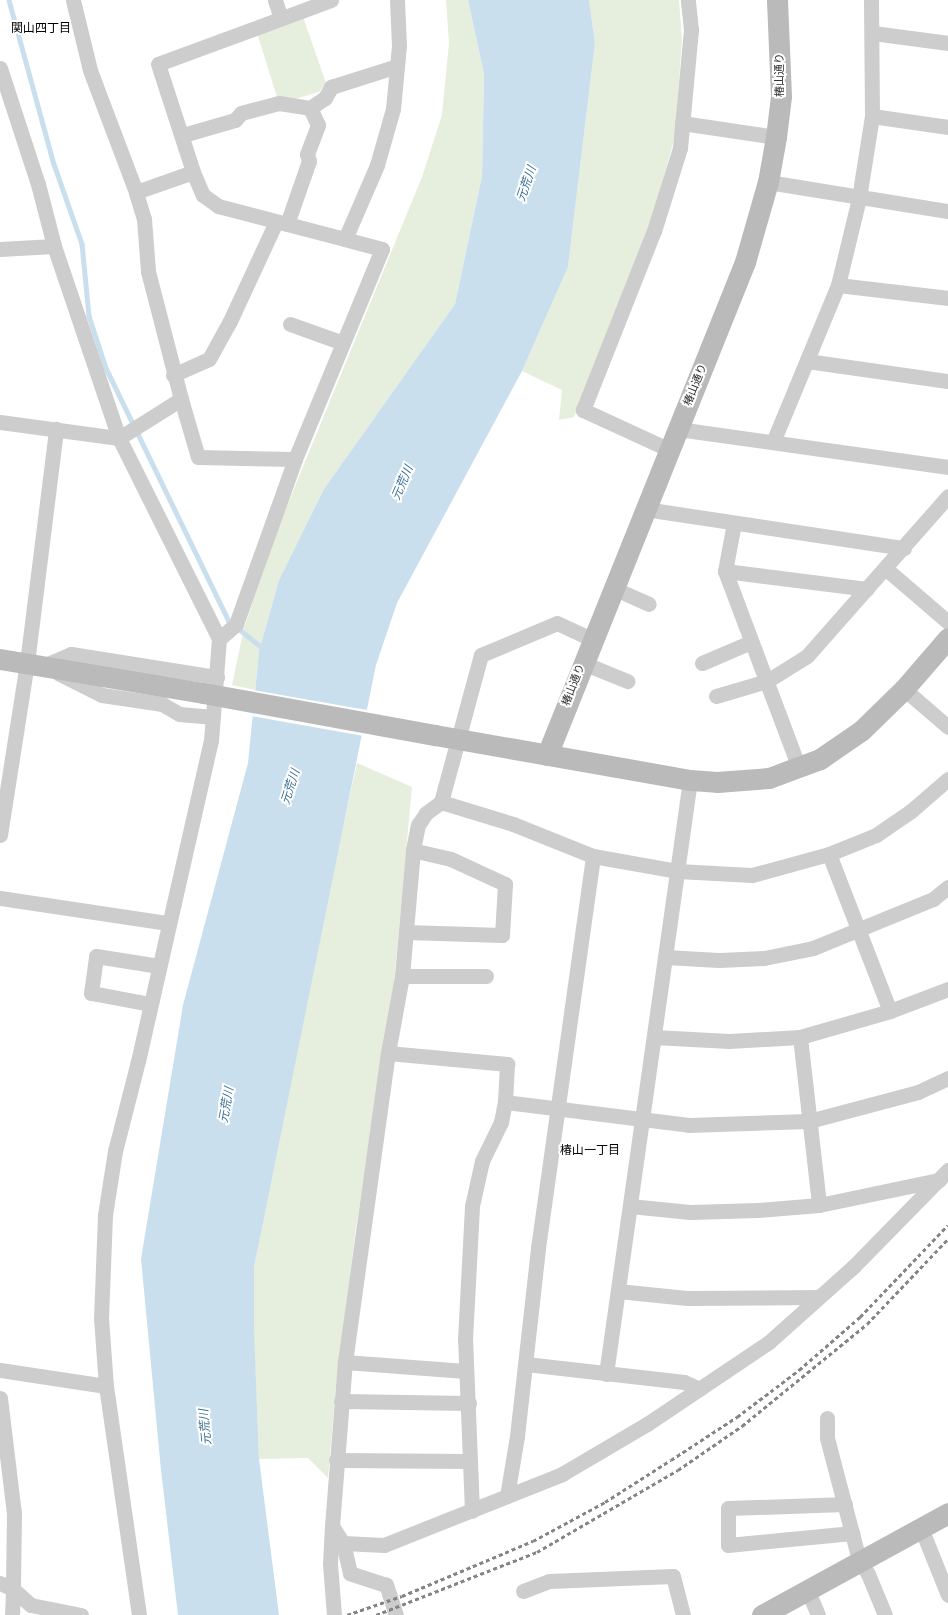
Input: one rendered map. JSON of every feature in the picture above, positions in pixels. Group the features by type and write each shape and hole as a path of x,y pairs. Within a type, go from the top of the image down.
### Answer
{"street":[{"path":"73,0 90,70 136,192 144,219 148,271 173,375 198,457 295,459"},
{"path":"275,0 281,18"},
{"path":"219,639 236,624 295,459 382,249 218,206 203,195 193,172 183,135 158,64 331,0"},
{"path":"345,239 377,164 393,109 397,66 397,0"},
{"path":"670,450 584,410 654,231 680,148 691,30 688,0"},
{"name":"椿山通り","path":"547,756 592,639 670,450 745,262 768,182 776,137 781,96 777,0"},
{"path":"773,442 838,284 859,198 872,116 873,33 871,0"},
{"path":"873,33 948,42"},
{"path":"183,135 235,120 241,113 279,103 310,108 325,98 331,87 397,66"},
{"path":"0,68 38,184 54,246 119,438 219,639 217,676 211,717 211,740 115,1151 105,1215 101,1318 106,1386 139,1615"},
{"path":"173,375 209,359 281,223 309,161 307,154 318,125 310,108"},
{"path":"872,116 948,126"},
{"path":"682,123 776,137"},
{"path":"136,192 193,172"},
{"path":"768,182 859,198 948,211"},
{"path":"0,249 54,246"},
{"path":"838,284 948,298"},
{"path":"290,324 344,343"},
{"path":"807,361 948,381"},
{"path":"0,422 119,438 181,399"},
{"path":"0,834 35,664 56,429"},
{"path":"678,429 948,467"},
{"path":"716,696 767,682 806,656 904,548 948,496"},
{"path":"645,509 904,548"},
{"path":"734,523 725,571 799,768"},
{"path":"885,568 948,622"},
{"path":"725,571 867,589"},
{"path":"613,588 649,604"},
{"path":"334,1615 330,1564 336,1460 345,1362 388,1053 402,976 413,850 418,825 426,813 441,802 460,740 482,654 557,622 592,639"},
{"path":"0,659 203,693 434,736 690,780 743,781 769,778 799,768 820,759 852,738 904,689 948,638"},
{"path":"702,662 751,642"},
{"path":"35,664 71,654 217,676"},
{"path":"583,663 627,681"},
{"path":"35,664 102,695 162,704 178,714 211,717"},
{"path":"904,689 948,727"},
{"path":"441,802 514,824 593,856 677,871 752,875 829,854 876,835 911,811 948,779"},
{"path":"606,1374 690,780"},
{"path":"406,932 502,935 505,884 451,859 413,850"},
{"path":"829,854 890,1011"},
{"path":"507,1496 526,1364 538,1248 593,856"},
{"path":"665,957 719,960 764,958 813,948 859,931 933,899 948,887"},
{"path":"0,898 168,923"},
{"path":"150,1004 91,994 96,956 158,966"},
{"path":"402,976 486,976"},
{"path":"654,1037 729,1041 800,1037 890,1011 948,989"},
{"path":"800,1037 820,1205"},
{"path":"388,1053 507,1064 505,1102 501,1122 482,1161 472,1206 466,1371 469,1403 472,1511"},
{"path":"505,1102 689,1125 809,1121 918,1092 948,1078"},
{"path":"630,1206 690,1212 758,1210 820,1205 944,1175"},
{"path":"343,1543 384,1545 472,1511 562,1474 647,1424 769,1342 853,1267 944,1175"},
{"path":"618,1291 687,1298 819,1297"},
{"path":"345,1362 466,1371"},
{"path":"526,1364 684,1382 700,1389"},
{"path":"0,1370 106,1386"},
{"path":"0,1398 14,1513 6,1586 12,1615"},
{"path":"341,1401 469,1403"},
{"path":"827,1418 827,1438 859,1560 868,1574 885,1615"},
{"path":"336,1460 470,1461"},
{"path":"845,1504 728,1508 728,1545 852,1533"},
{"path":"762,1615 859,1560 948,1513"},
{"path":"332,1526 343,1543 350,1573 386,1585 396,1615"},
{"path":"921,1528 948,1595"},
{"path":"523,1590 549,1581 673,1576 683,1615"},
{"path":"6,1586 32,1605 81,1615"},
{"path":"808,1590 818,1615"}],"green space":[{"path":"446,0 468,0 484,74 482,176 455,304 324,489 279,580 259,651 255,690 232,685 244,628 277,530 422,177 442,115 449,43"},
{"path":"589,0 679,0 682,39 675,136 653,217 574,417 559,420 562,390 522,371 568,267 595,43"},
{"path":"303,17 326,83 319,92 291,100 277,97 257,33"},
{"path":"357,763 412,787 393,994 356,1228 336,1385 328,1478 308,1458 259,1459 254,1339 254,1267 297,1036"}],"water":[{"name":"元荒川","path":"468,0 589,0 595,43 568,267 522,371 397,603 376,665 254,1267 254,1329 259,1459 279,1615 178,1615 161,1470 141,1259 183,1005 248,763 259,651 279,580 324,489 455,304 482,176 484,74"}],"pier":[{"path":"253,690 368,710 364,736 248,716"}],"waterway":[{"path":"9,0 54,164 82,244 89,316 106,368 229,621 264,649"}],"railway":[{"path":"347,1615 402,1596 533,1541 605,1502 671,1460 737,1417 799,1370 860,1317 948,1225"},
{"path":"376,1615 537,1552 678,1470 742,1426 867,1324 948,1239"}],"district":[{"name":"関山四丁目","path":"41,29"},
{"name":"椿山一丁目","path":"590,1151"}]}
